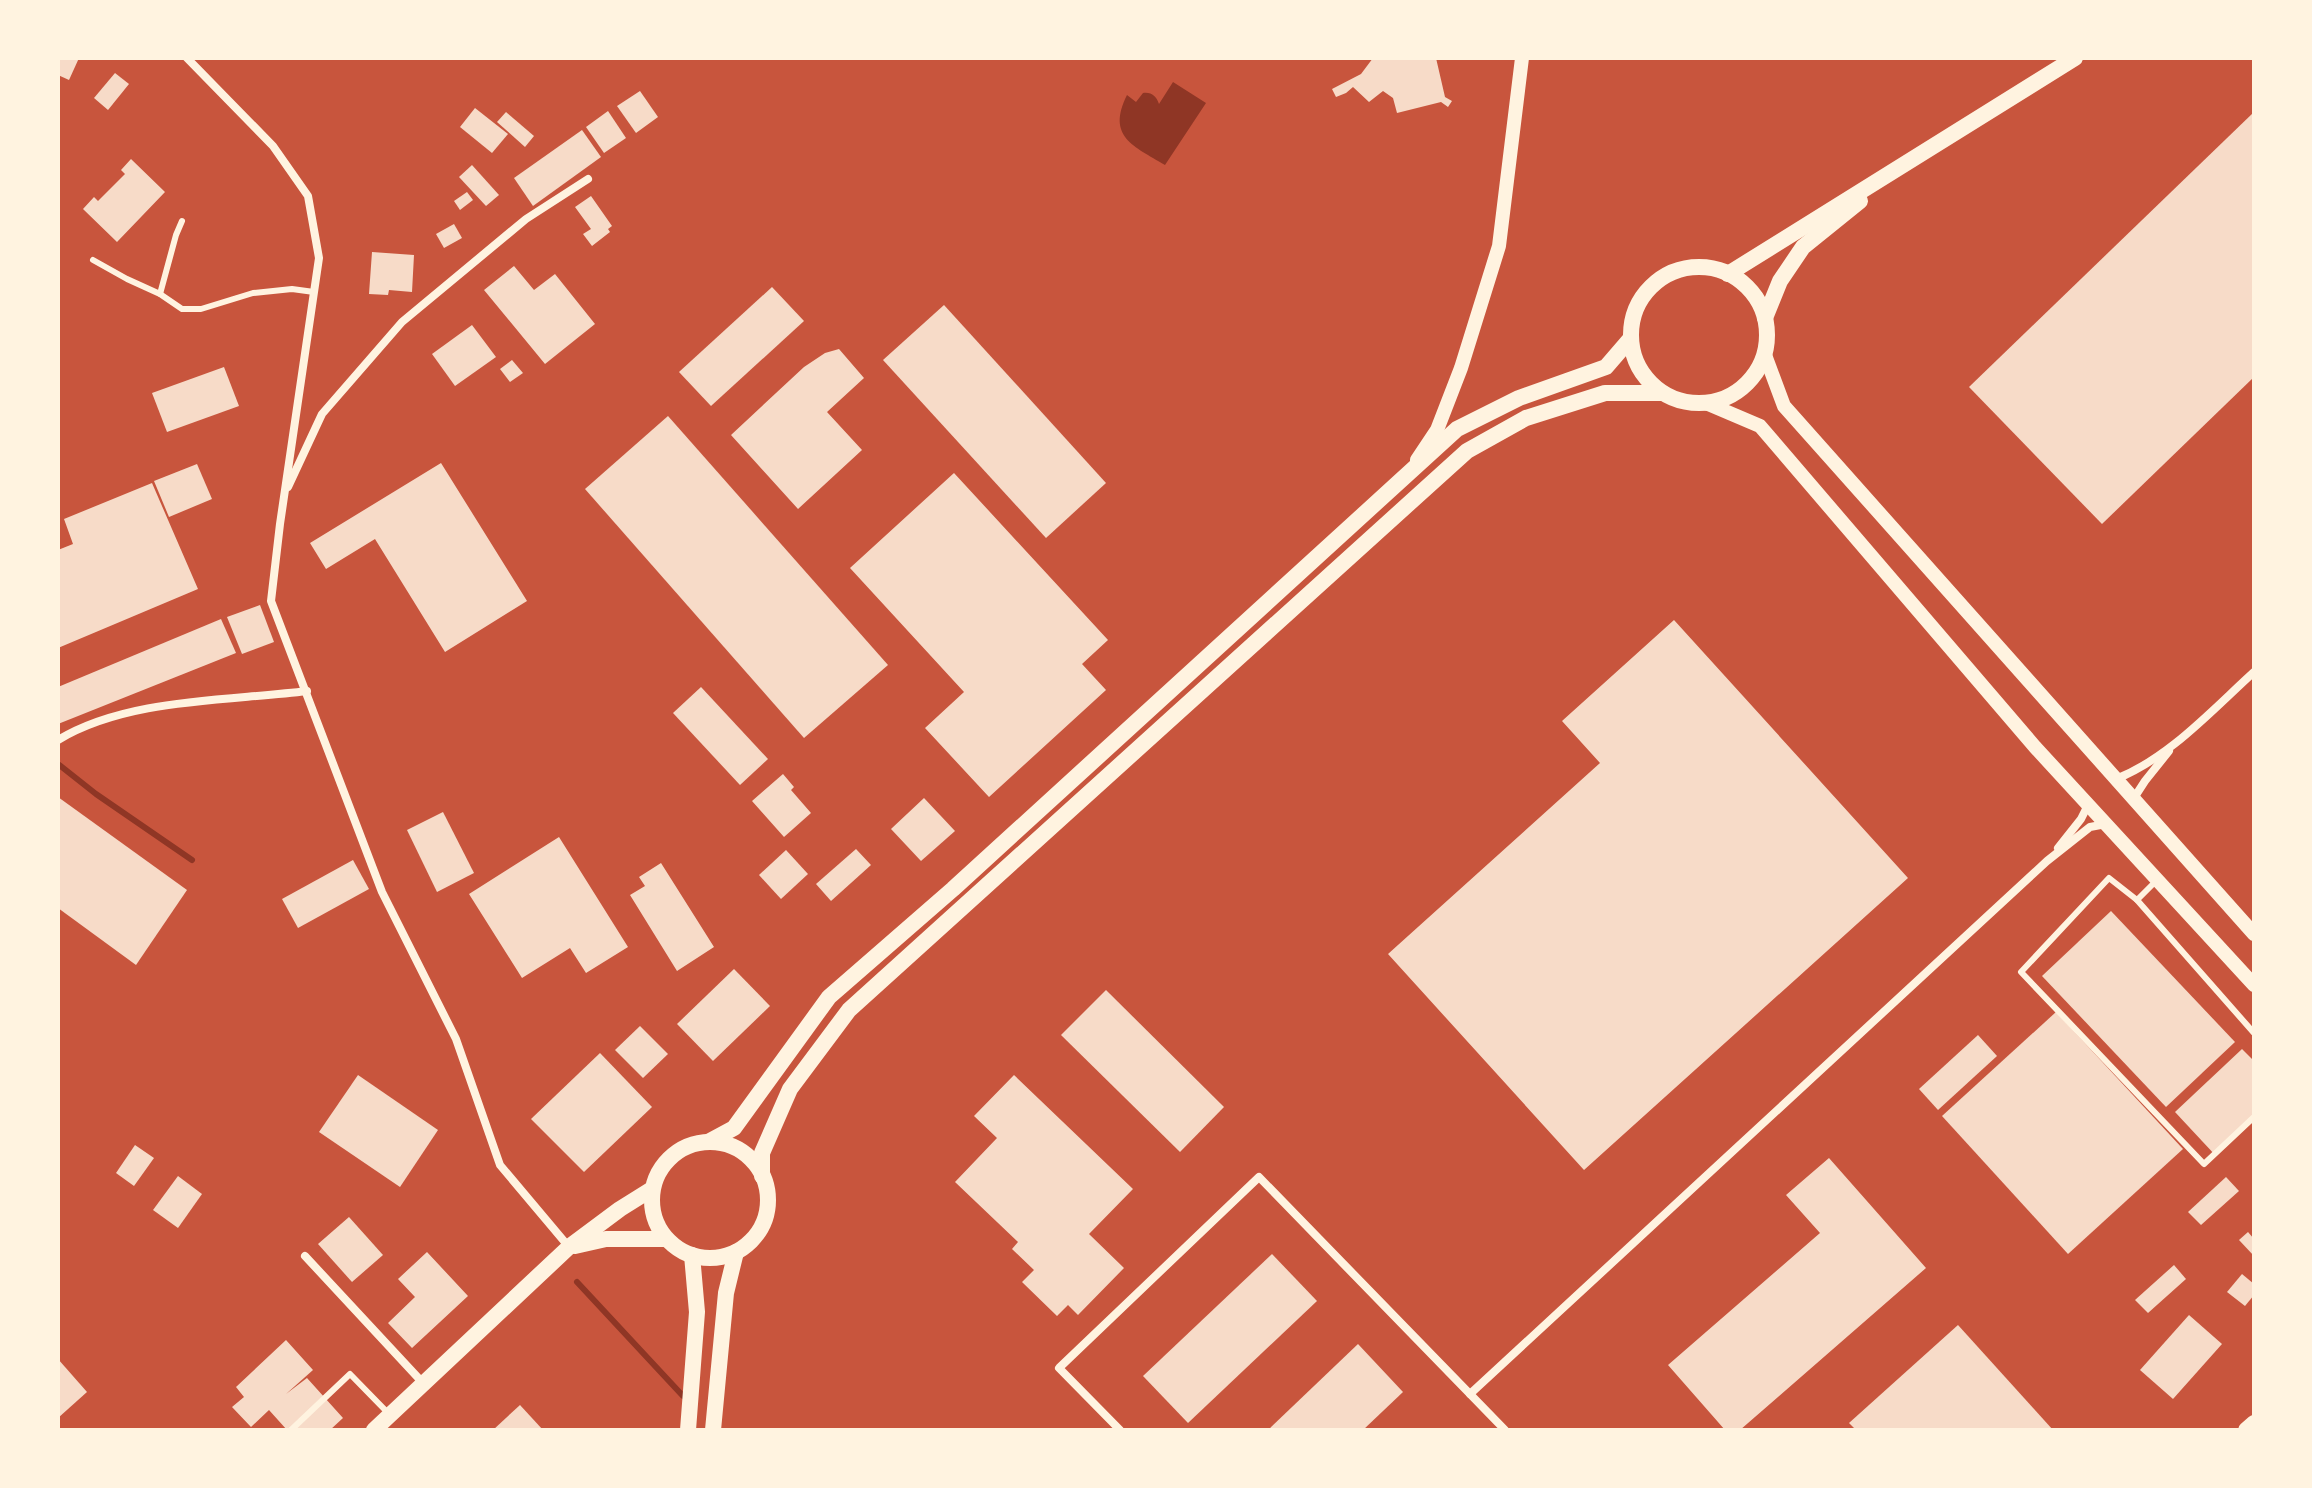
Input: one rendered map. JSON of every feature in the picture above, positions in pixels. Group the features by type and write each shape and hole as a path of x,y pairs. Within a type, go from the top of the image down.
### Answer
{"main road":[{"path":"1728,274 2075,58"},
{"path":"1765,318 1780,281 1803,247 1901,167"},
{"path":"1699,267 1728,274 1751,292 1765,318 1767,342 1759,367 1743,388 1719,401 1690,403 1662,393 1649,383 1633,354 1632,322 1637,307 1657,282 1685,269 1699,267"},
{"path":"708,1142 734,1147 756,1164 768,1200 766,1213 755,1236 736,1252 706,1258 678,1249 666,1239 653,1216 652,1189 663,1165 683,1148 708,1142 734,1128 829,997 965,878 1457,429 1519,398 1606,367 1631,338"},
{"path":"762,1176 762,1153 790,1089 849,1010 1467,451 1526,418 1605,393 1662,393"},
{"path":"374,1430 569,1247 652,1189"},
{"path":"569,1247 606,1239 666,1239"},
{"path":"713,1430 726,1293 736,1252"},
{"path":"688,1430 697,1312 692,1255"},
{"path":"2246,1430 2254,1423"}],"street":[{"path":"187,58 273,146 308,196 319,258 271,601 382,892 456,1039 500,1165 569,1247"},
{"path":"1408,474 1437,430 1461,368 1499,246 1522,58"},
{"path":"284,495 322,414 402,322 526,219 588,179"},
{"path":"1765,355 1784,406 2254,934"},
{"path":"1706,403 1760,426 1985,689 2254,985"},
{"path":"2116,779 2136,771 2177,741 2254,672"},
{"path":"58,740 96,721 172,704 307,691"},
{"path":"2134,798 2177,741"},
{"path":"2047,861 2081,819 2088,805"},
{"path":"1470,1394 2047,861 2090,827 2106,824"},
{"path":"1120,1430 1059,1368 1259,1177 1505,1430"},
{"path":"305,1256 424,1384"}],"lane":[{"path":"160,294 182,221"},
{"path":"93,260 160,294 182,309 201,309 253,293 292,289 314,292"},
{"path":"2254,1033 2137,900 2109,878 2021,972 2204,1164 2254,1117"},
{"path":"2137,900 2157,880"},
{"path":"291,1430 350,1374 390,1415"}],"shaded area":[{"path":"1173,82 1206,103 1165,165 1126,139 1120,121 1121,109 1127,95 1136,102 1143,93 1149,93 1159,104"}],"building":[{"path":"58,58 79,58 69,80 58,75"},
{"path":"1373,58 1436,58 1445,97 1452,101 1448,107 1441,102 1397,113 1393,98 1383,91 1369,102 1353,87 1336,97 1332,89 1361,74"},
{"path":"115,73 129,84 108,110 94,98"},
{"path":"640,91 658,117 636,133 617,106"},
{"path":"475,108 508,134 492,153 460,127"},
{"path":"608,111 626,138 604,153 586,127"},
{"path":"506,112 534,136 525,147 497,122"},
{"path":"2254,112 2254,377 2102,524 1969,387"},
{"path":"582,130 601,157 533,206 514,178"},
{"path":"131,159 165,192 117,242 83,209 94,197 98,201 125,174 121,170"},
{"path":"472,165 499,195 486,206 459,177"},
{"path":"467,192 473,200 460,210 454,201"},
{"path":"591,196 612,226 608,229 610,232 592,246 583,234 591,229 575,207"},
{"path":"454,224 462,238 444,248 436,234"},
{"path":"372,252 414,255 412,292 389,290 388,295 369,294"},
{"path":"514,266 534,290 555,274 595,324 545,364 484,290"},
{"path":"772,287 804,321 711,406 679,372"},
{"path":"944,305 1106,483 1046,538 883,360"},
{"path":"472,325 496,357 455,386 432,354"},
{"path":"839,349 864,378 827,412 862,450 798,509 731,435 804,367 825,353"},
{"path":"512,360 523,373 510,382 500,369"},
{"path":"224,367 239,406 167,432 152,393"},
{"path":"668,416 888,665 804,738 585,489"},
{"path":"441,463 527,601 445,652 375,539 326,569 310,543"},
{"path":"197,464 212,499 169,517 154,481"},
{"path":"954,473 1108,640 1082,664 1106,690 989,797 925,728 964,692 850,568"},
{"path":"152,483 198,589 58,648 58,550 73,544 64,519"},
{"path":"260,605 274,642 242,654 227,617"},
{"path":"221,619 236,653 58,724 58,687"},
{"path":"1674,620 1908,878 1584,1170 1388,954 1600,763 1562,721"},
{"path":"701,687 768,759 740,785 673,713"},
{"path":"783,774 794,787 791,790 811,813 784,837 752,801"},
{"path":"58,797 187,890 136,965 58,908"},
{"path":"924,798 955,831 921,861 891,829"},
{"path":"443,812 474,873 437,892 407,830"},
{"path":"559,837 628,947 586,973 570,948 522,978 469,894"},
{"path":"856,849 871,865 831,901 816,884"},
{"path":"786,850 808,874 781,899 759,875"},
{"path":"353,860 369,889 298,928 282,899"},
{"path":"661,863 714,947 677,971 630,895 645,886 639,877"},
{"path":"2111,911 2235,1042 2166,1107 2042,976"},
{"path":"734,969 770,1006 713,1061 677,1024"},
{"path":"1106,990 1224,1107 1180,1152 1061,1035"},
{"path":"2056,1012 2183,1149 2068,1254 1942,1116"},
{"path":"640,1026 668,1054 643,1078 615,1050"},
{"path":"1978,1035 1997,1056 1938,1110 1919,1089"},
{"path":"2242,1049 2254,1061 2254,1120 2216,1156 2175,1112"},
{"path":"600,1053 652,1107 584,1172 531,1119"},
{"path":"358,1075 438,1130 400,1187 319,1132"},
{"path":"1014,1075 1133,1189 1089,1234 1124,1268 1078,1315 1068,1305 1057,1316 1022,1282 1034,1270 1012,1249 1018,1242 955,1182 997,1138 974,1116"},
{"path":"135,1145 154,1158 134,1186 116,1173"},
{"path":"1829,1158 1926,1268 1740,1430 1725,1430 1668,1365 1820,1233 1786,1195"},
{"path":"178,1176 202,1194 178,1228 153,1210"},
{"path":"2226,1177 2239,1191 2201,1225 2188,1212"},
{"path":"349,1217 383,1255 352,1282 318,1244"},
{"path":"2248,1232 2254,1239 2254,1256 2239,1240"},
{"path":"427,1252 468,1296 412,1348 388,1323 415,1297 398,1279"},
{"path":"1272,1254 1317,1301 1188,1423 1143,1376"},
{"path":"2174,1265 2186,1279 2148,1313 2135,1300"},
{"path":"2242,1274 2254,1284 2254,1295 2245,1306 2227,1292"},
{"path":"2189,1315 2222,1344 2173,1399 2140,1370"},
{"path":"1958,1325 2053,1430 1856,1430 1849,1423"},
{"path":"286,1340 313,1370 286,1394 307,1378 343,1418 330,1430 287,1430 269,1410 251,1427 232,1407 244,1397 236,1387"},
{"path":"1358,1344 1403,1392 1363,1430 1268,1430"},
{"path":"58,1359 87,1392 58,1418"},
{"path":"520,1405 543,1430 493,1430"}],"waterway":[{"path":"58,764 192,860"},
{"path":"577,1282 683,1396"}]}
